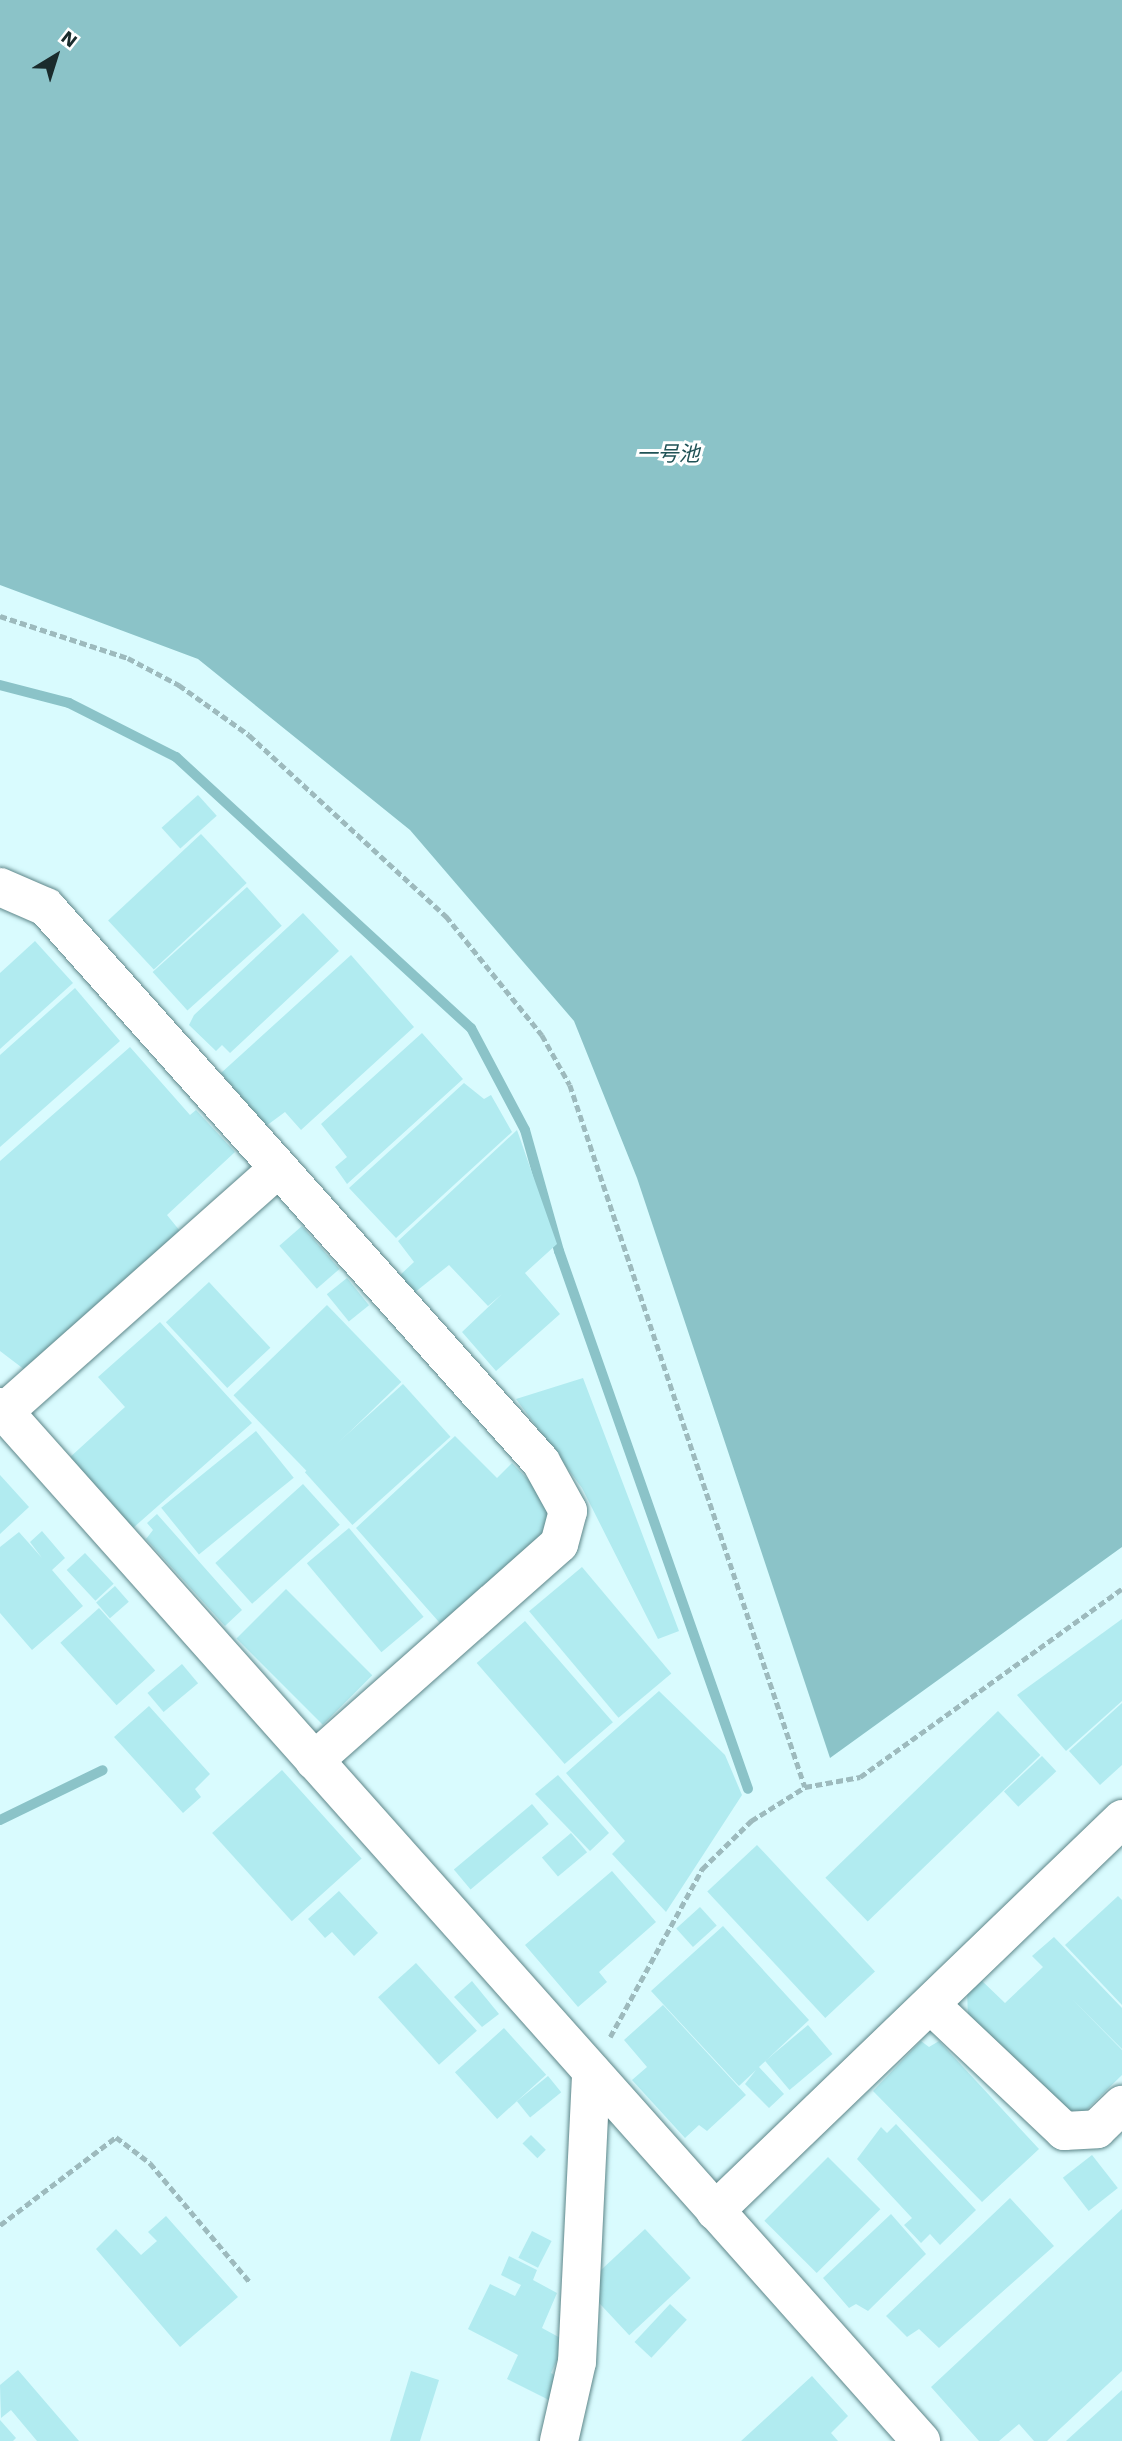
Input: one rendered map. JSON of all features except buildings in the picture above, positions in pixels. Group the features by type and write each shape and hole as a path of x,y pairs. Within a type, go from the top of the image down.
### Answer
{"street":[{"path":"0,887 46,907 541,1462 568,1511 559,1544 314,1761"},
{"path":"278,1169 2,1409 921,2441"},
{"path":"715,2211 932,2006 1122,1819"},
{"path":"932,2006 1064,2131 1097,2129 1122,2105"},
{"path":"559,2441 577,2362 591,2071"}],"path":[{"path":"0,616 128,658 180,685 249,735 446,916 542,1035 570,1085 805,1787"},
{"path":"591,2071 702,1869 751,1821 805,1787 860,1777 1122,1588"},
{"path":"0,2225 116,2137 150,2164 250,2283"}],"water":[{"name":"一号池","path":"0,0 1122,0 1122,1547 830,1758 637,1178 574,1021 410,830 198,659 0,585"}],"waterway":[{"path":"0,685 69,703 176,757 471,1028 525,1130 559,1251 748,1789"},
{"path":"0,1820 103,1770"}]}
